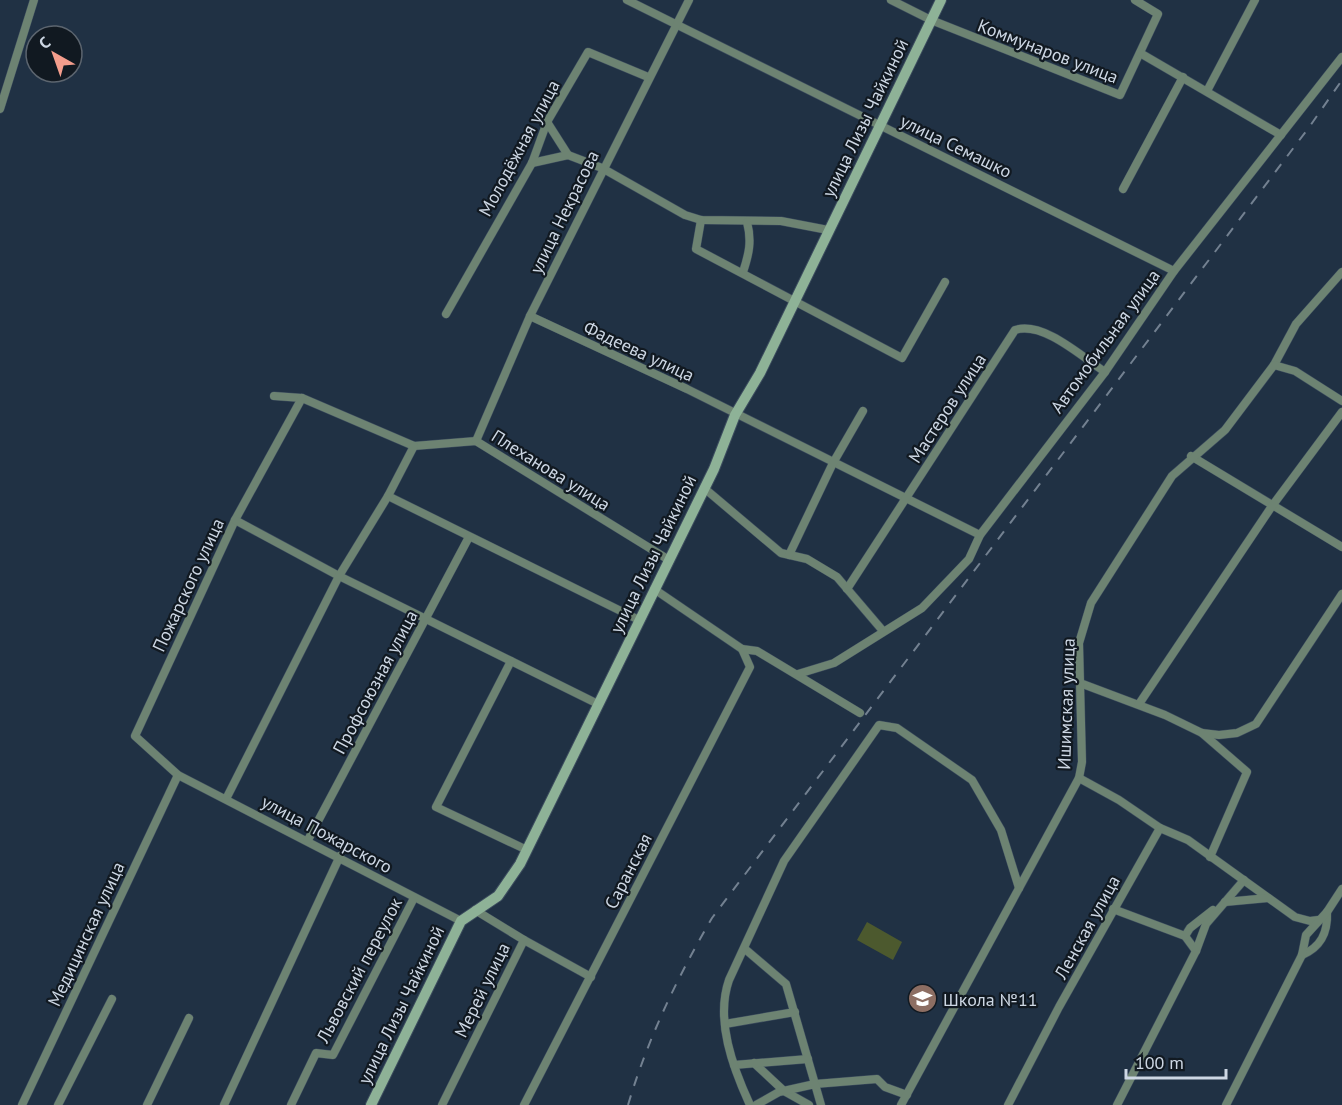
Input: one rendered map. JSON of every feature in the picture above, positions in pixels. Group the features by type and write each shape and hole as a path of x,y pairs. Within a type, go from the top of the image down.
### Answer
{"street":[{"path":"0,109 34,0"},
{"name":"улица Семашко","path":"627,0 1174,271"},
{"name":"улица Некрасова","path":"476,441 530,316 602,168 689,0"},
{"name":"Коммунаров улица","path":"891,0 931,21 1120,95 1158,14 1135,0"},
{"name":"улица Лизы Чайкиной","path":"371,1105 461,921 498,896 509,882 527,850 724,447 735,415 760,374 941,0"},
{"path":"1207,91 1255,0"},
{"name":"Молодёжная улица","path":"446,314 532,163 548,122 588,52 648,77"},
{"path":"1140,53 1281,135"},
{"name":"Автомобильная улица","path":"798,674 834,663 922,608 969,559 980,535 1105,372 1174,271 1342,57"},
{"path":"1123,189 1183,77"},
{"path":"548,122 568,155"},
{"path":"532,163 568,155 602,168 685,215 701,220 781,221 828,230"},
{"path":"701,220 696,249 902,358 945,282"},
{"path":"743,272 750,250 751,236 747,222"},
{"name":"Ишимская улица","path":"901,1105 1079,778 1082,762 1079,643 1091,603 1155,499 1172,476 1191,456 1225,430 1274,365 1296,324 1342,272"},
{"name":"Фадеева улица","path":"530,316 907,497 980,535"},
{"name":"Мастеров улица","path":"847,588 1015,330 1025,326 1041,329 1105,372"},
{"path":"1274,365 1295,371 1342,401"},
{"name":"Плеханова улица","path":"274,396 302,398 414,446 476,441 669,560"},
{"name":"Пожарского улица","path":"178,775 135,736 235,520 302,398"},
{"path":"789,555 833,463 863,411"},
{"path":"1139,704 1272,507 1342,412"},
{"path":"226,799 339,576 388,496 414,446"},
{"path":"1191,456 1342,548"},
{"path":"704,488 781,553 807,559 837,577 883,631"},
{"path":"388,496 639,620"},
{"path":"235,520 339,576 598,704"},
{"name":"Профсоюзная улица","path":"308,840 469,537"},
{"path":"654,590 742,649 757,651 860,713"},
{"path":"1202,733 1219,735 1237,733 1256,724 1342,594"},
{"name":"Саранская","path":"524,1105 750,667 742,649"},
{"path":"511,661 436,807 527,850"},
{"path":"1080,683 1139,704 1202,733 1247,772 1210,857"},
{"path":"750,1105 734,1065 725,1024 724,993 784,861 879,725 897,728 972,780 1001,830 1019,888"},
{"name":"улица Пожарского","path":"178,775 340,856 414,898 461,921"},
{"name":"Медицинская улица","path":"22,1105 178,775"},
{"path":"1079,778 1119,800 1160,828 1188,840 1302,920 1318,920"},
{"name":"Ленская улица","path":"1008,1105 1113,909 1160,828"},
{"path":"225,1105 340,856"},
{"path":"1117,1105 1196,951 1206,924 1244,880"},
{"path":"1226,1105 1302,955 1301,948 1306,935 1327,912 1342,889"},
{"name":"Львовский переулок","path":"291,1105 316,1053 333,1056 414,898"},
{"path":"1185,936 1190,928 1226,902 1268,898"},
{"path":"1113,909 1185,936 1196,951"},
{"name":"Мерей улица","path":"442,1105 524,940 475,910"},
{"path":"1302,955 1314,950 1323,939 1327,926 1327,912"},
{"path":"524,940 591,976"},
{"path":"745,949 783,980 795,1012 821,1105"},
{"path":"58,1105 112,999"},
{"path":"725,1024 795,1012"},
{"path":"147,1105 189,1018"},
{"path":"734,1065 808,1059"},
{"path":"754,1063 784,1091 809,1105"},
{"path":"756,1105 784,1091 815,1084 877,1079 885,1087 907,1095"}],"green space":[{"path":"867,922 902,942 893,960 857,940"}],"railway":[{"path":"628,1105 664,1009 712,918 1310,126 1342,80"}],"place":[{"name":"Школа №11","path":"922,999"}]}
